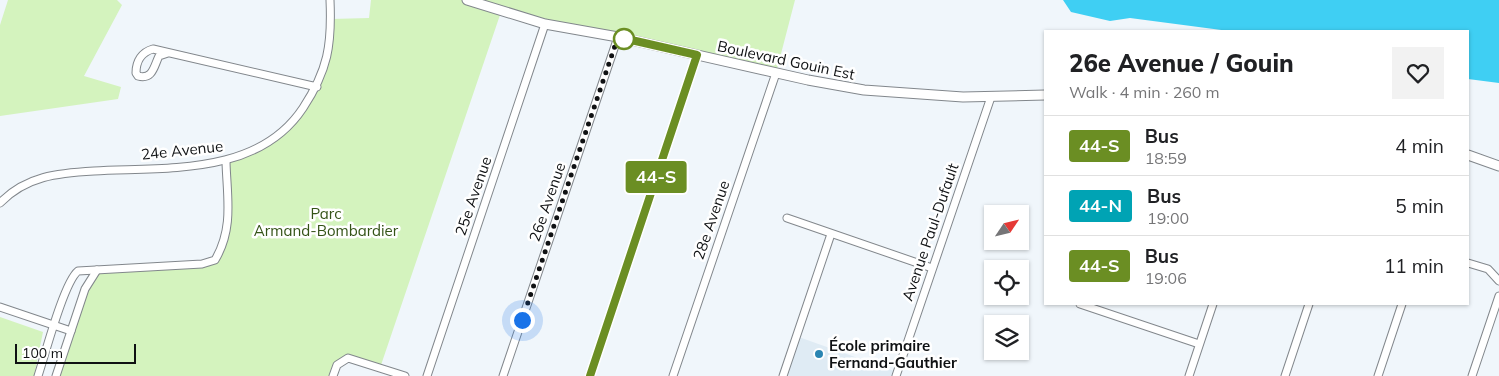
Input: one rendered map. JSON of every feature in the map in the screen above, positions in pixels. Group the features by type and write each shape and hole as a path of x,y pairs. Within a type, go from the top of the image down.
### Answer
{"street":[{"name":"24e Avenue","path":"0,203 24,184 47,176 226,162 270,142 296,119 317,87 326,64 331,19 330,0"},
{"name":"Boulevard Gouin Est","path":"467,0 546,24 618,37 776,73 888,92 963,97 1044,95"},
{"name":"25e Avenue","path":"427,376 546,24"},
{"name":"26e Avenue","path":"503,376 618,37"},
{"path":"168,53 159,56 152,73 145,77 138,76 136,65 145,52 153,49 317,87"},
{"path":"590,376 697,55"},
{"name":"28e Avenue","path":"673,376 776,73"},
{"name":"Avenue Paul-Dufault","path":"896,376 991,97"},
{"path":"1469,155 1499,166"},
{"path":"38,376 74,274 84,270 211,262 217,256 227,232 226,162"},
{"path":"787,218 932,268"},
{"path":"783,376 831,234"},
{"path":"1469,263 1488,270 1499,280"},
{"path":"56,376 85,289 97,270"},
{"path":"1472,376 1499,296"},
{"path":"1083,305 1199,344"},
{"path":"1189,376 1213,305"},
{"path":"1285,376 1309,305"},
{"path":"1378,376 1402,305"},
{"path":"0,308 70,331"},
{"path":"333,376 337,365 344,359 354,358 405,376"}],"shaded area":[{"name":"École primaire Fernand-Gauthier","path":"796,336 897,372 896,376 783,376"}],"green space":[{"path":"8,0 117,0 122,5 84,76 121,87 118,99 0,116 0,25"},
{"name":"Parc Armand-Bombardier","path":"371,0 795,0 776,73 501,12 380,368 344,359 333,376 56,376 85,289 97,270 211,262 224,240 226,162 248,153 296,119 326,64 331,19 369,18"},
{"path":"0,317 43,332 34,376 0,376"}],"water":[{"path":"1063,0 1499,0 1499,83 1469,79 1469,30 1221,30 1130,18 1110,21 1071,12"}],"bus line":[{"name":"44-S","path":"590,376 697,55 618,37"}],"place":[{"name":"École primaire Fernand-Gauthier","path":"819,354"}],"route":[{"path":"522,320 618,37 627,39 624,39"}]}
